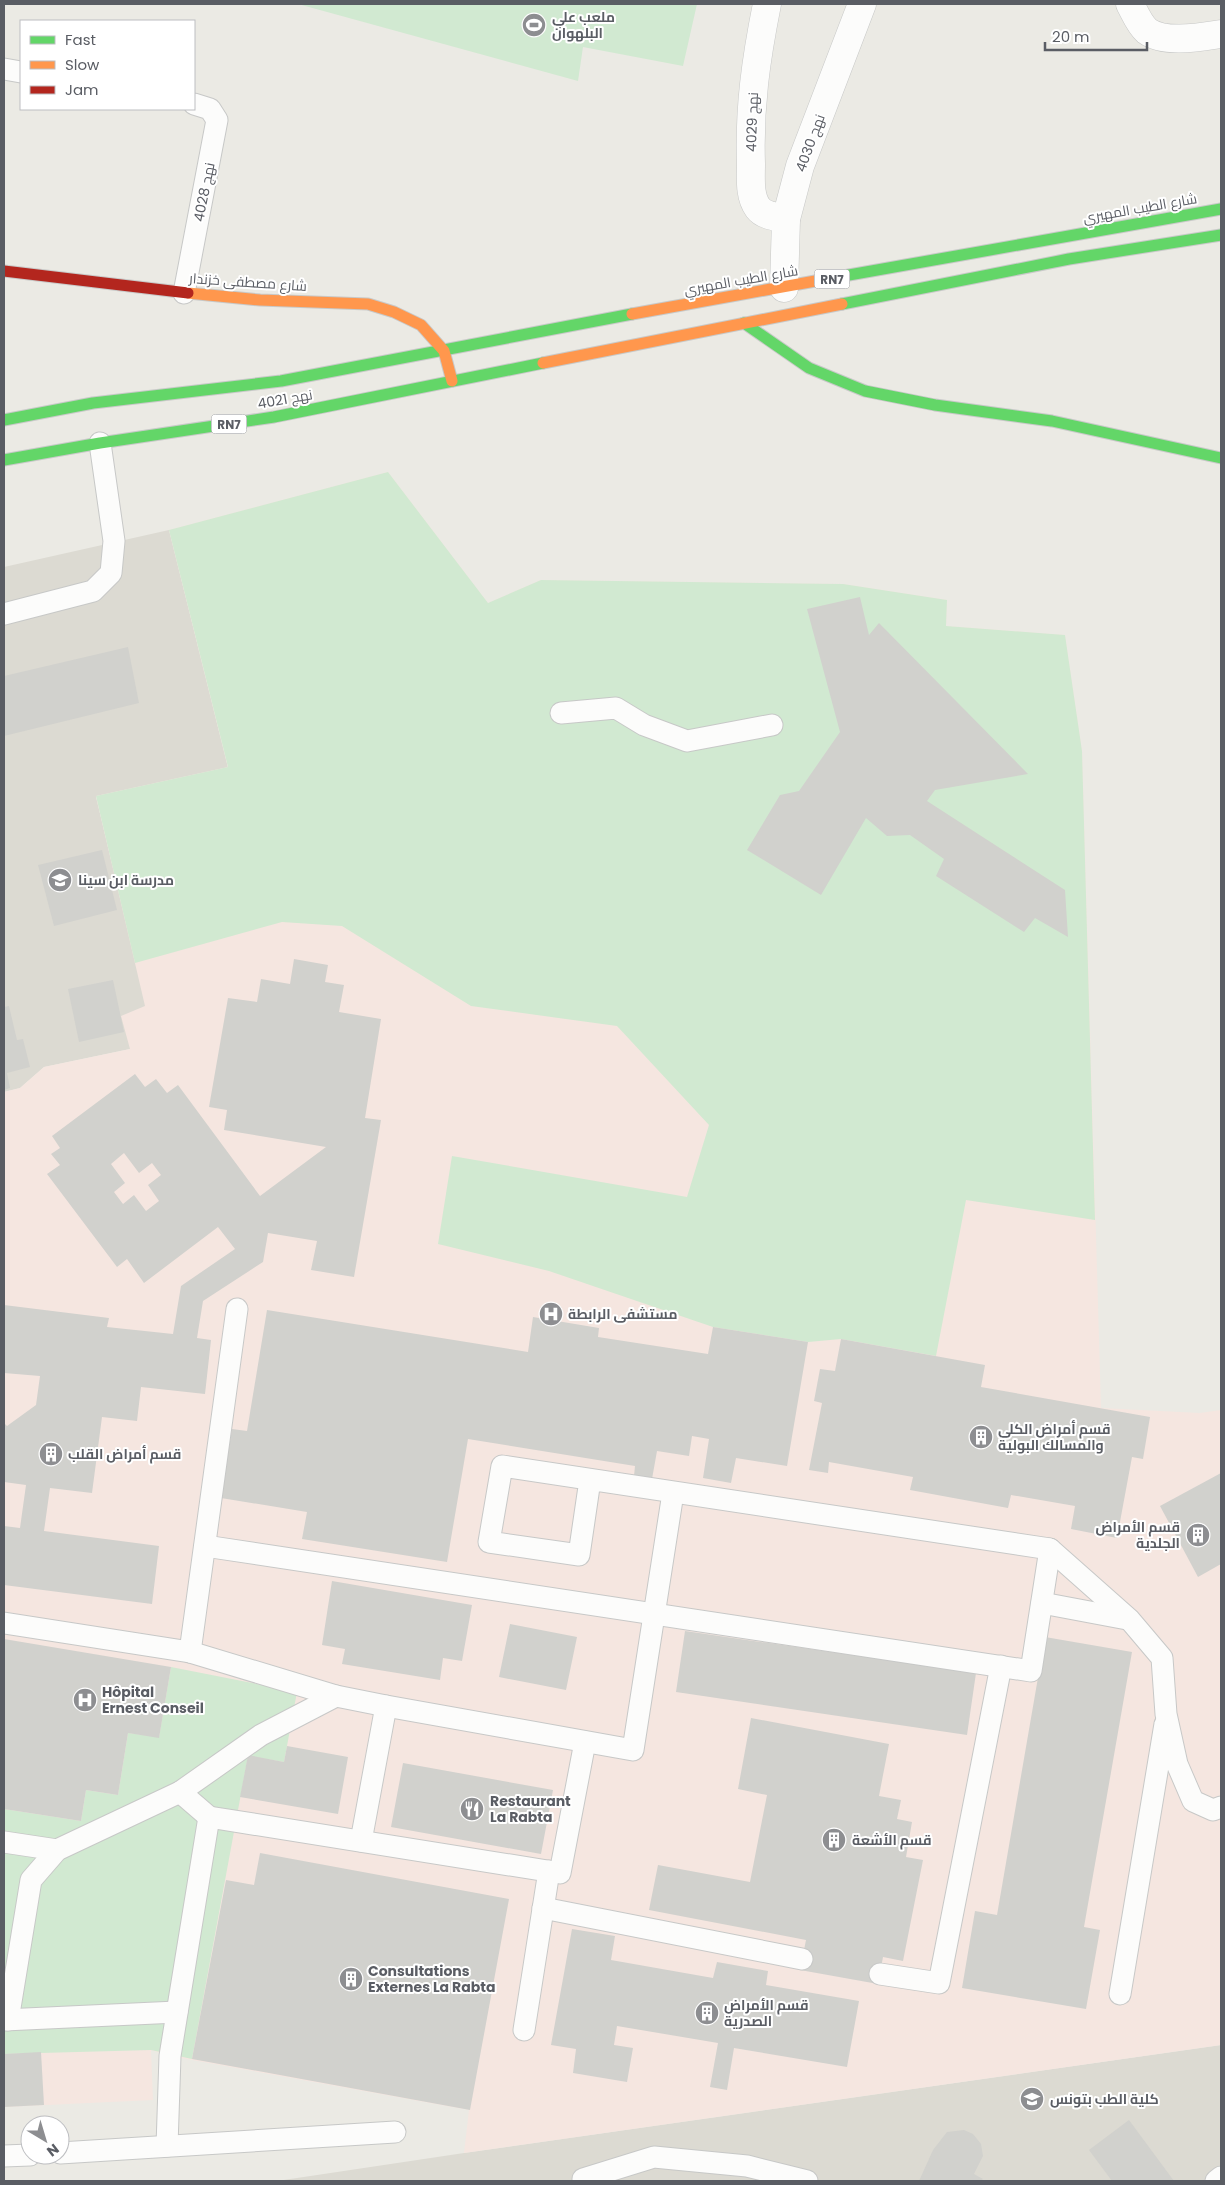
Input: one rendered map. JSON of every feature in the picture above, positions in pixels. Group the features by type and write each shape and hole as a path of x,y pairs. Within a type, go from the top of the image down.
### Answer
{"main road":[{"name":"شارع الطيب المهيري","path":"444,351 621,316 1221,209"},
{"name":"RN7","path":"452,381 1069,259 1221,235"},
{"name":"شارع مصطفى خزندار","path":"4,271 184,293 260,300 368,304 394,312 421,326 444,351 452,381"},
{"path":"744,323 809,368 865,391 935,405 1052,421 1155,442 1221,458"},
{"name":"نهج 4021","path":"4,420 93,403 281,380 444,351"},
{"name":"نهج 4021","path":"4,460 100,443 274,417 452,381"}],"street":[{"name":"نهج 4029","path":"766,4 756,60 750,122 751,187 754,201 759,210 786,219"},
{"name":"نهج 4030","path":"784,288 786,219 800,166 862,4"},
{"path":"1130,4 1138,20 1148,31 1169,38 1195,38 1221,34"}],"lane":[{"path":"4,69 20,72"},
{"name":"نهج 4028","path":"184,293 217,120 210,109 195,104"},
{"path":"4,614 93,591 111,573 114,541 100,443"},
{"path":"561,713 616,708 644,725 687,741 772,724"},
{"path":"190,1652 237,1310"},
{"path":"590,1480 579,1555 490,1542 502,1466 1050,1549 1129,1619 1162,1658 1166,1714 1177,1764 1193,1801 1213,1810 1221,1807"},
{"path":"4,1623 190,1652 336,1696 633,1750 673,1493"},
{"path":"204,1546 1031,1671 1050,1549"},
{"path":"1042,1602 1129,1619"},
{"path":"880,1974 939,1983 1000,1666"},
{"path":"177,2012 6,2020 31,1880 58,1850 180,1792 261,1735 336,1696"},
{"path":"361,1841 386,1706"},
{"path":"1120,1994 1166,1714"},
{"path":"180,1792 209,1817 560,1873 585,1742"},
{"path":"167,2146 170,2056 209,1817"},
{"path":"4,1842 58,1850"},
{"path":"524,2030 549,1871"},
{"path":"543,1908 802,1959"},
{"path":"70,2152 395,2132"},
{"path":"4,2156 20,2155"},
{"path":"579,2180 654,2157 747,2166 807,2181"},
{"path":"1216,2181 1221,2177"}],"shaded area":[{"name":"مستشفى الرابطة","path":"388,472 488,603 541,580 843,584 947,600 946,626 1065,635 1082,751 1101,1408 1200,1413 1221,1410 1221,2045 464,2153 469,2110 170,2056 151,2050 153,2100 4,2107 4,1092 20,1088 44,1067 130,1049 121,1016 145,1006 96,796 228,767 169,530"},
{"name":"مدرسة ابن سينا","path":"169,530 228,768 96,797 146,1006 130,1049 44,1067 20,1088 4,1092 4,567"},
{"name":"كلية الطب بتونس","path":"1221,2045 1221,2181 277,2181 464,2153"}],"green space":[{"name":"ملعب علي البلهوان","path":"298,4 697,4 683,66 583,47 578,81"},
{"path":"388,472 488,603 541,580 843,584 947,600 946,626 1065,635 1082,751 1095,1220 966,1200 936,1356 841,1339 808,1342 713,1327 549,1271 438,1244 452,1156 687,1197 709,1125 617,1026 471,1006 342,926 282,922 135,963 96,796 228,767 169,530"},
{"path":"171,1667 297,1692 284,1762 248,1756 192,2059 151,2050 4,2054 4,1809 81,1821 86,1790 118,1795 128,1733 159,1737"}],"building":[{"path":"860,597 869,635 879,623 1028,774 935,790 927,801 1065,890 1068,937 1035,918 1024,932 936,876 944,859 910,835 887,836 866,818 821,895 747,850 780,795 799,791 840,732 807,609"},
{"path":"128,647 139,703 4,736 4,676"},
{"path":"102,850 117,910 54,926 38,865"},
{"path":"294,959 328,965 325,982 344,985 339,1012 381,1019 365,1118 381,1120 354,1277 311,1270 317,1241 268,1233 263,1262 203,1301 197,1338 211,1340 205,1394 141,1387 137,1421 102,1417 92,1493 50,1488 44,1531 159,1546 152,1604 4,1585 4,1526 20,1528 26,1485 4,1482 4,1423 7,1426 36,1405 40,1376 4,1373 4,1305 109,1318 107,1327 173,1334 181,1286 235,1249 218,1227 144,1283 127,1259 117,1267 47,1174 60,1165 51,1154 60,1148 52,1136 135,1074 145,1087 156,1079 167,1093 178,1085 260,1196 326,1147 224,1130 227,1110 209,1107 228,998 257,1002 261,979 290,984","holes":["124,1153 139,1173 152,1163 161,1175 148,1185 159,1201 146,1211 134,1195 123,1204 114,1192 125,1183 111,1164"]},
{"path":"113,980 124,1032 79,1042 68,989"},
{"path":"9,1006 17,1040 23,1039 30,1067 7,1073 10,1088 4,1090 4,1007"},
{"name":"مستشفى الرابطة","path":"267,1310 528,1352 533,1317 599,1328 598,1337 708,1354 713,1327 808,1342 787,1466 736,1458 731,1483 703,1478 709,1439 692,1436 689,1456 657,1451 652,1479 634,1476 635,1466 468,1439 447,1562 302,1539 307,1512 221,1498 232,1429 247,1431"},
{"name":"قسم أمراض الكلى والمسالك البولية","path":"841,1339 985,1365 981,1387 1150,1417 1143,1459 1132,1457 1117,1538 1071,1529 1075,1506 1011,1495 1008,1508 910,1490 913,1477 829,1462 828,1473 809,1470 822,1403 814,1401 820,1369 835,1371"},
{"name":"قسم الأمراض الجلدية","path":"1221,1473 1221,1564 1198,1577 1160,1506"},
{"path":"332,1581 472,1605 462,1661 443,1658 440,1680 342,1664 345,1649 322,1645"},
{"path":"510,1624 577,1637 566,1690 499,1677"},
{"path":"685,1631 976,1673 967,1735 676,1692"},
{"path":"1045,1637 1132,1652 1084,1927 1100,1930 1086,2009 962,1988 975,1911 997,1915"},
{"name":"Hôpital Ernest Conseil","path":"4,1639 171,1667 159,1738 128,1733 118,1795 86,1790 81,1821 4,1809"},
{"name":"قسم الأشعة","path":"751,1718 889,1744 879,1796 901,1800 897,1819 912,1822 906,1857 923,1860 903,1961 883,1957 878,1984 800,1970 806,1940 649,1910 658,1865 750,1882 767,1795 738,1789"},
{"path":"287,1746 348,1757 338,1814 240,1797 248,1755 284,1762"},
{"name":"Restaurant La Rabta","path":"403,1763 553,1790 541,1854 391,1827"},
{"name":"Consultations Externes La Rabta","path":"260,1853 509,1899 470,2110 192,2059 226,1880 254,1885"},
{"name":"قسم الأمراض الصدرية","path":"572,1929 615,1936 611,1960 713,1978 717,1962 768,1971 766,1985 859,2001 847,2067 734,2048 727,2090 710,2087 718,2043 617,2026 614,2045 633,2048 627,2082 573,2073 576,2049 551,2045"},
{"path":"41,2052 44,2105 4,2107 4,2054"},
{"path":"1129,2120 1174,2181 1112,2181 1089,2150"},
{"path":"964,2130 973,2134 981,2144 983,2156 974,2174 983,2179 981,2181 919,2181 933,2150 947,2132"}],"traffic: fast":[{"path":"832,278 1221,209"},
{"path":"842,304 1069,259 1221,235"},
{"path":"4,420 93,403 281,381 632,314"},
{"path":"744,323 809,368 865,391 935,405 1052,421 1221,458"},
{"path":"4,460 100,443 274,417 543,363"}],"traffic: slow":[{"path":"632,314 832,278"},
{"path":"188,293 260,300 368,304 394,312 421,325 444,351 452,381"},
{"path":"543,363 842,304"}],"traffic: jam":[{"path":"4,271 188,293"}],"place":[{"name":"ملعب علي البلهوان","path":"534,25"},
{"name":"مدرسة ابن سينا","path":"60,880"},
{"name":"مستشفى الرابطة","path":"551,1314"},
{"name":"قسم أمراض الكلى والمسالك البولية","path":"981,1437"},
{"name":"قسم أمراض القلب","path":"51,1454"},
{"name":"قسم الأمراض الجلدية","path":"1198,1535"},
{"name":"Hôpital Ernest Conseil","path":"85,1700"},
{"name":"Restaurant La Rabta","path":"472,1809"},
{"name":"قسم الأشعة","path":"834,1840"},
{"name":"Consultations Externes La Rabta","path":"351,1979"},
{"name":"قسم الأمراض الصدرية","path":"707,2013"},
{"name":"كلية الطب بتونس","path":"1032,2099"}]}
